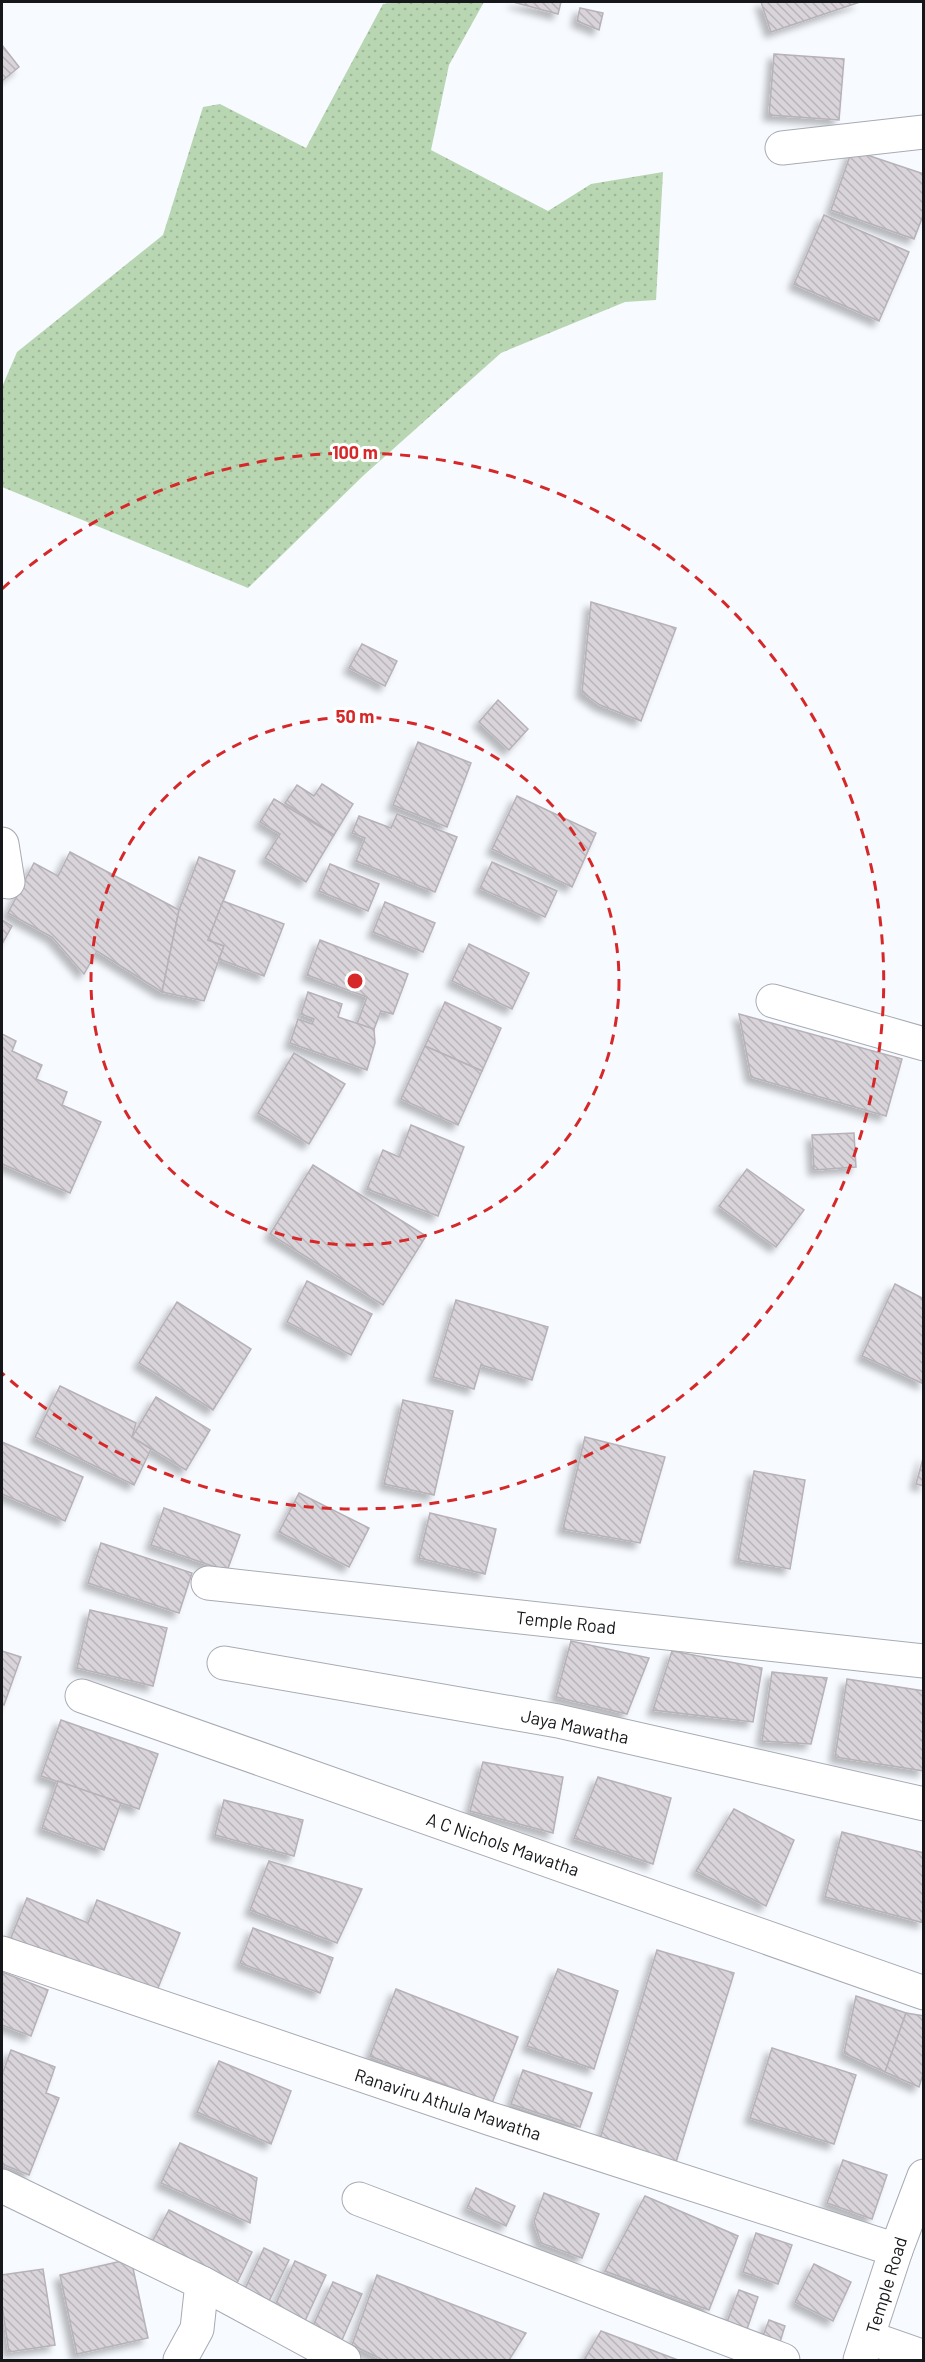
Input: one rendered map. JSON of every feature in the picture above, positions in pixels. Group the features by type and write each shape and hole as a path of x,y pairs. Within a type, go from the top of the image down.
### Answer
{"street":[{"path":"782,148 924,132"},
{"path":"2,844 8,882"},
{"path":"773,1001 924,1044"},
{"name":"Temple Road","path":"208,1583 924,1661"},
{"name":"Jaya Mawatha","path":"224,1663 558,1721 924,1804"},
{"name":"A C Nichols Mawatha","path":"82,1696 924,1993"},
{"name":"Ranaviru Athula Mawatha","path":"2,1953 480,2115 896,2250"},
{"name":"Temple Road","path":"865,2349 896,2250 924,2176"},
{"path":"2,2186 202,2283 344,2361"},
{"path":"359,2199 783,2361"},
{"path":"180,2361 197,2329 202,2283"},
{"path":"865,2349 924,2357"}],"green space":[{"path":"484,2 449,65 431,150 548,211 591,184 663,172 656,300 625,302 501,353 364,475 248,588 2,487 2,387 17,352 163,235 203,107 220,104 306,148 383,4"}],"building":[{"path":"513,2 561,2 558,14"},
{"path":"761,2 860,2 771,32"},
{"path":"580,8 603,13 599,30 577,21"},
{"path":"2,45 19,67 2,81"},
{"path":"774,54 844,59 839,120 769,115"},
{"path":"852,150 924,174 924,213 914,239 831,210"},
{"path":"824,215 909,252 879,321 794,284"},
{"path":"591,602 676,628 641,721 600,705 582,692"},
{"path":"362,644 397,661 385,686 349,668"},
{"path":"498,700 528,729 509,750 479,722"},
{"path":"418,742 471,763 447,827 393,805"},
{"path":"322,784 353,804 334,835 285,803 297,785 314,796"},
{"path":"517,796 596,833 572,887 492,849"},
{"path":"274,799 334,835 306,882 265,858 280,834 260,822"},
{"path":"397,814 457,837 435,892 356,861 365,838 352,833 359,816 391,828"},
{"path":"70,852 179,910 162,992 97,951 84,974 52,937 8,913 34,863 58,876"},
{"path":"199,857 235,871 208,940 224,946 204,1001 162,992 179,910"},
{"path":"492,862 557,891 545,917 480,888"},
{"path":"330,864 379,884 368,911 319,891"},
{"path":"223,901 284,924 264,976 219,959 224,946 208,940"},
{"path":"385,902 435,923 423,952 373,932"},
{"path":"2,920 12,926 2,944"},
{"path":"320,940 408,974 393,1014 381,1011 374,1029 357,1024 367,997 307,975"},
{"path":"469,944 529,973 512,1009 452,981"},
{"path":"308,992 342,1004 338,1017 374,1029 375,1043 367,1070 290,1043 298,1019 312,1024 314,1019 301,1014"},
{"path":"445,1002 501,1028 482,1071 425,1046"},
{"path":"739,1014 902,1059 886,1116 751,1077"},
{"path":"2,1034 16,1041 12,1051 42,1065 36,1079 67,1092 62,1105 101,1122 70,1193 2,1164"},
{"path":"425,1046 482,1071 458,1125 401,1099"},
{"path":"294,1053 345,1084 309,1144 258,1113"},
{"path":"411,1125 464,1147 438,1216 367,1189 383,1150 399,1157"},
{"path":"854,1133 856,1167 814,1170 812,1135"},
{"path":"313,1165 426,1236 383,1305 270,1234"},
{"path":"747,1169 804,1210 776,1247 719,1206"},
{"path":"307,1281 372,1314 351,1355 287,1322"},
{"path":"895,1284 924,1299 924,1384 862,1356"},
{"path":"456,1300 548,1327 532,1380 481,1365 474,1389 433,1377"},
{"path":"177,1302 251,1349 213,1410 139,1363"},
{"path":"60,1386 136,1423 132,1437 151,1449 134,1485 35,1437"},
{"path":"156,1397 210,1430 186,1470 132,1437"},
{"path":"403,1400 453,1411 434,1495 384,1484"},
{"path":"585,1437 665,1457 640,1543 563,1529"},
{"path":"2,1442 83,1477 65,1521 2,1494"},
{"path":"924,1455 924,1486 916,1484"},
{"path":"754,1471 805,1480 790,1569 738,1560"},
{"path":"299,1493 369,1528 349,1567 279,1532"},
{"path":"164,1508 240,1535 227,1571 151,1545"},
{"path":"430,1513 496,1529 485,1574 419,1558"},
{"path":"101,1543 192,1573 179,1613 88,1583"},
{"path":"90,1610 167,1628 153,1686 77,1668"},
{"path":"571,1641 649,1658 627,1714 556,1697"},
{"path":"2,1651 21,1657 4,1705 2,1704"},
{"path":"672,1651 762,1668 753,1722 653,1710"},
{"path":"772,1672 827,1678 811,1744 762,1741"},
{"path":"847,1679 924,1691 924,1771 835,1757"},
{"path":"61,1720 158,1754 139,1809 41,1776"},
{"path":"483,1762 563,1777 553,1833 470,1811"},
{"path":"598,1777 671,1798 653,1864 574,1838"},
{"path":"58,1781 121,1803 104,1850 42,1828"},
{"path":"224,1800 303,1820 294,1856 215,1835"},
{"path":"734,1809 794,1840 766,1906 696,1871"},
{"path":"842,1832 924,1853 924,1923 825,1897"},
{"path":"269,1861 362,1889 337,1943 250,1910"},
{"path":"27,1898 88,1923 97,1900 180,1933 154,1998 10,1940"},
{"path":"253,1928 333,1958 320,1993 240,1963"},
{"path":"657,1950 734,1973 676,2162 600,2139"},
{"path":"558,1969 618,1991 594,2069 527,2046"},
{"path":"2,1972 48,1990 31,2036 2,2025"},
{"path":"396,1989 518,2037 492,2103 370,2056"},
{"path":"856,1996 906,2013 885,2072 844,2053"},
{"path":"906,2013 924,2016 924,2071 919,2087 885,2072"},
{"path":"772,2048 856,2075 834,2144 750,2118"},
{"path":"11,2050 55,2067 46,2093 59,2098 29,2175 2,2164 2,2075"},
{"path":"219,2061 291,2091 271,2144 197,2112"},
{"path":"523,2070 592,2093 580,2127 511,2104"},
{"path":"180,2143 257,2178 250,2223 161,2183"},
{"path":"843,2160 887,2175 872,2219 827,2203"},
{"path":"476,2188 515,2206 506,2226 467,2208"},
{"path":"544,2193 599,2214 582,2258 541,2243 534,2221"},
{"path":"645,2196 738,2236 709,2310 605,2271"},
{"path":"169,2210 252,2252 236,2285 152,2242"},
{"path":"756,2233 792,2245 778,2284 743,2272"},
{"path":"264,2248 289,2260 268,2303 244,2291"},
{"path":"131,2259 148,2338 77,2354 60,2275"},
{"path":"295,2261 326,2275 304,2323 274,2308"},
{"path":"814,2264 851,2282 833,2321 795,2302"},
{"path":"43,2269 55,2345 9,2352 2,2305 2,2275"},
{"path":"377,2275 526,2333 509,2360 383,2360 352,2345"},
{"path":"333,2282 362,2294 342,2340 313,2326"},
{"path":"739,2290 758,2297 747,2329 727,2322"},
{"path":"769,2320 785,2326 780,2342 763,2336"},
{"path":"601,2331 678,2360 584,2360"}]}
